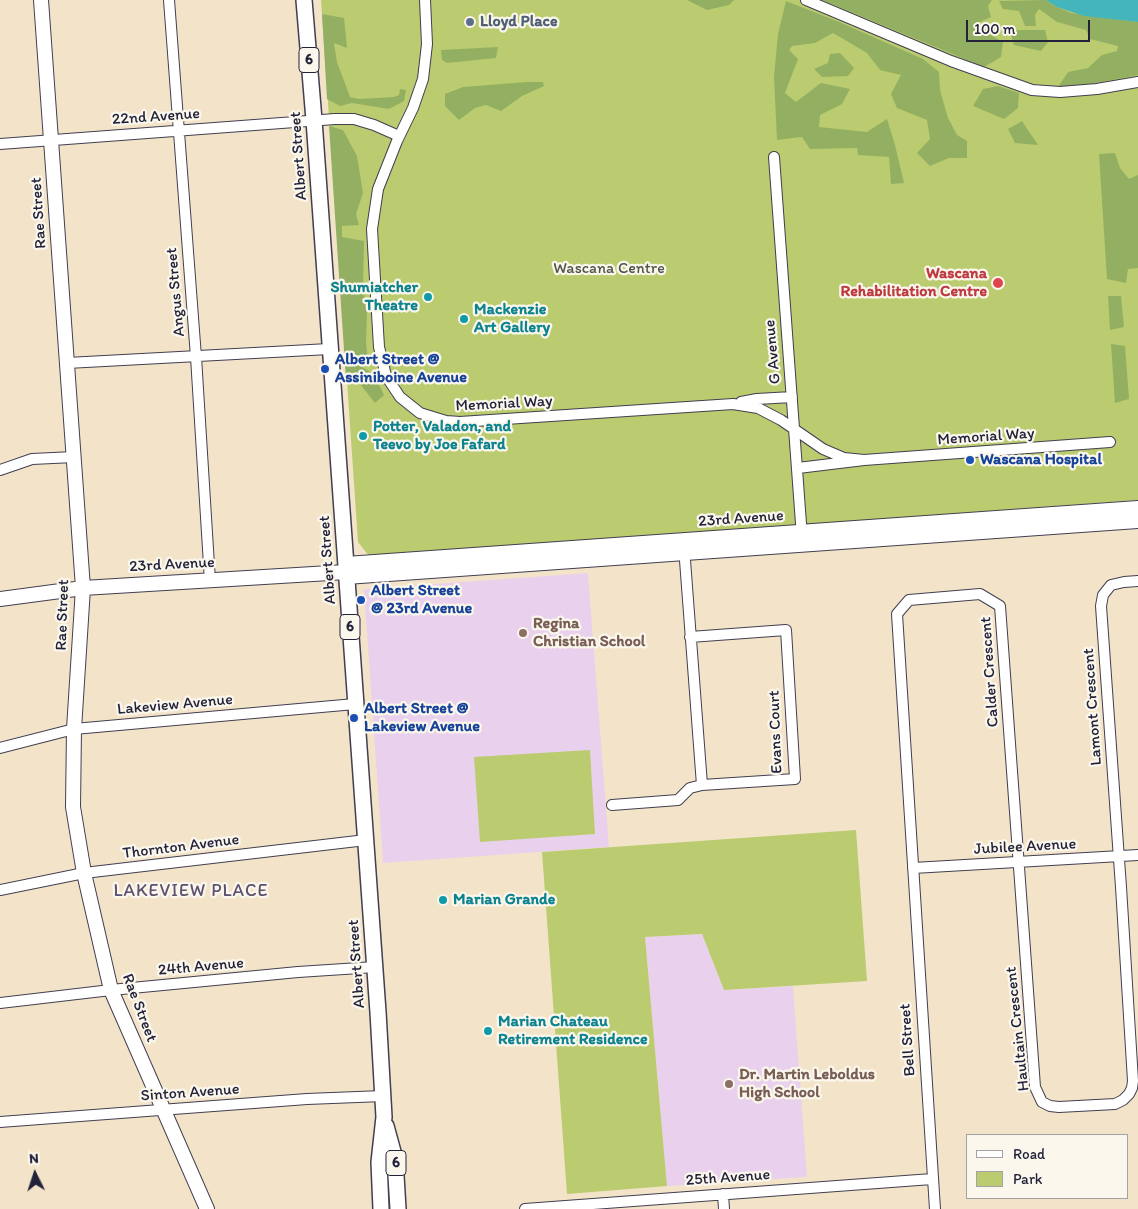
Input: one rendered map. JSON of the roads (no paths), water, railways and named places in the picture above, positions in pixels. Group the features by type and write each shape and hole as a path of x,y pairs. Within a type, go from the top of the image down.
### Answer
{"main road":[{"name":"Albert Street","path":"304,0 375,967 384,1118 379,1162 381,1209"},
{"name":"Albert Street","path":"384,1118 395,1159 398,1209"}],"street":[{"name":"Rae Street","path":"41,0 83,588 74,728 74,808 84,873 111,990 207,1209"},
{"name":"Angus Street","path":"169,0 196,357 210,581"},
{"name":"Memorial Way","path":"425,0 427,44 423,79 413,108 399,136 378,189 372,229 379,348 382,365 392,387 409,406 432,418 460,422 733,404 758,408 795,429 823,449 844,458 864,460"},
{"path":"806,0 951,61 1032,90 1060,92 1097,89 1138,82"},
{"name":"22nd Avenue","path":"0,144 314,120 354,119 399,136"},
{"name":"G Avenue","path":"774,157 802,539"},
{"path":"67,363 329,349"},
{"path":"733,404 757,399 792,397"},
{"name":"Memorial Way","path":"798,468 864,460 1110,442"},
{"path":"0,470 32,459 74,458"},
{"name":"23rd Avenue","path":"802,539 1138,508"},
{"name":"23rd Avenue","path":"0,599 83,588 210,581 802,539 1138,522"},
{"path":"612,805 678,800 690,788 702,785 684,547"},
{"name":"Lamont Crescent","path":"1119,857 1101,606 1103,595 1111,586 1124,582 1138,581"},
{"name":"Calder Crescent","path":"913,868 897,614 909,600 980,594 1000,606 1019,863"},
{"name":"Evans Court","path":"690,637 786,630 795,779 702,785"},
{"name":"Lakeview Avenue","path":"0,748 74,728 355,704"},
{"name":"Thornton Avenue","path":"0,890 84,873 366,840"},
{"name":"Jubilee Avenue","path":"913,868 1138,856"},
{"name":"Haultain Crescent","path":"1019,863 1035,1087 1042,1102 1059,1108 1115,1104 1123,1100 1132,1088 1119,857"},
{"name":"Bell Street","path":"913,868 935,1209"},
{"name":"24th Avenue","path":"0,1002 298,972 375,967"},
{"name":"Sinton Avenue","path":"0,1122 307,1099 383,1096"},
{"name":"25th Avenue","path":"526,1209 932,1179"},
{"path":"723,1194 724,1209"}],"water":[{"path":"1046,0 1138,0 1138,22 1084,16 1057,7"}],"place":[{"name":"Lloyd Place","path":"470,22"},
{"name":"Wascana Rehabilitation Centre","path":"998,283"},
{"name":"Shumiatcher Theatre","path":"428,297"},
{"name":"Mackenzie Art Gallery","path":"464,319"},
{"name":"Albert Street @ Assiniboine Avenue","path":"325,369"},
{"name":"Potter, Valadon, and Teevo by Joe Fafard","path":"363,436"},
{"name":"Wascana Hospital","path":"970,460"},
{"name":"Albert Street @ 23rd Avenue","path":"361,600"},
{"name":"Regina Christian School","path":"523,633"},
{"name":"Albert Street @ Lakeview Avenue","path":"354,718"},
{"name":"Marian Grande","path":"443,900"},
{"name":"Marian Chateau Retirement Residence","path":"488,1031"},
{"name":"Dr. Martin Leboldus High School","path":"729,1084"}],"district":[{"name":"LAKEVIEW PLACE","path":"191,891"}],"park label":[{"name":"Wascana Centre","path":"609,269"}]}
